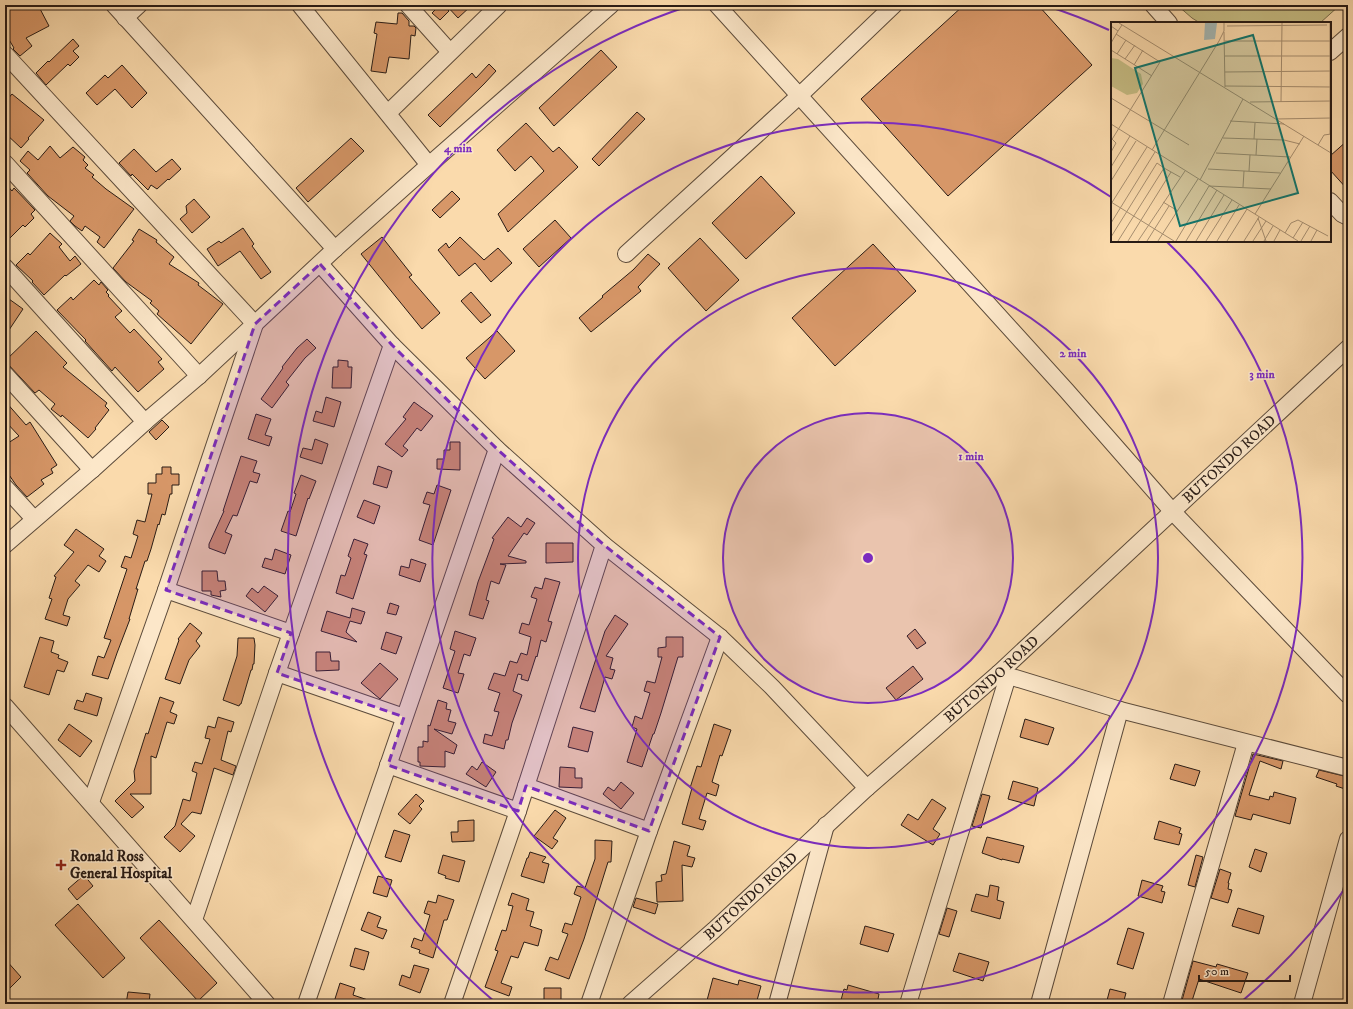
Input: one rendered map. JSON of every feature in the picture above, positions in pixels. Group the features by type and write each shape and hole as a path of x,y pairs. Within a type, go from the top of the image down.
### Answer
{"street":[{"path":"114,5 335,249"},
{"path":"125,18 139,5"},
{"path":"300,5 429,165"},
{"path":"408,5 450,52"},
{"path":"388,113 500,5"},
{"path":"717,5 1055,378 1172,511 1348,695"},
{"path":"626,254 799,96 894,5"},
{"path":"1153,5 1168,22"},
{"path":"5,545 199,376 335,249 607,6"},
{"path":"1331,51 1348,36"},
{"path":"5,54 255,324"},
{"path":"5,163 199,376"},
{"path":"1331,201 1342,214 1348,217"},
{"path":"320,264 392,345 497,449 604,545 720,637 772,687 867,788"},
{"path":"5,267 145,422"},
{"path":"91,802 166,590 255,324"},
{"path":"194,920 277,673 392,345"},
{"name":"BUTONDO ROAD","path":"634,1002 867,788 1003,675 1172,511 1348,348"},
{"path":"5,374 92,470"},
{"path":"306,1004 497,449"},
{"path":"5,487 34,519"},
{"path":"452,1004 518,811 604,545"},
{"path":"166,590 291,633"},
{"path":"589,1004 649,831 720,637"},
{"path":"277,673 404,717"},
{"path":"908,1004 1003,675 1120,710 1348,768"},
{"path":"5,706 268,1004"},
{"path":"1039,1004 1120,710"},
{"path":"1171,1004 1246,743"},
{"path":"388,765 518,811"},
{"path":"526,786 649,831"},
{"path":"777,1004 826,825"},
{"path":"1302,1004 1348,839"}],"highlighted area":[{"path":"320,264 392,345 497,449 604,545 720,637 649,831 526,786 518,811 388,765 404,717 277,673 291,633 166,590 255,324"}],"shaded area":[{"path":"1177,5 1340,5 1321,22 1198,22"}],"building":[{"path":"17,5 38,5 49,26 26,38 32,46 20,56 13,49 14,48 5,33 5,13"},
{"path":"440,5 443,5 449,11 440,20 432,13"},
{"path":"446,5 472,5 458,18"},
{"path":"964,5 1038,5 1092,65 948,196 861,99"},
{"path":"398,13 402,13 409,21 409,26 414,26 416,28 415,36 411,35 409,59 389,57 386,73 371,71 377,34 374,33 376,22 397,24"},
{"path":"73,39 79,46 73,51 79,57 70,66 68,64 46,85 36,73"},
{"path":"601,50 617,67 554,126 539,108"},
{"path":"489,64 496,71 440,127 428,115 472,73 476,78"},
{"path":"122,65 147,93 132,108 115,89 97,105 86,93 105,75 108,78"},
{"path":"12,94 44,120 21,148 5,133 5,102"},
{"path":"637,112 645,119 599,166 592,159"},
{"path":"526,123 553,152 559,147 578,167 508,232 498,214 544,171 531,156 515,171 497,150"},
{"path":"351,138 364,151 308,202 296,188"},
{"path":"1348,140 1348,190 1331,171 1331,155"},
{"path":"50,146 60,158 73,147 85,157 83,160 88,165 85,168 94,175 92,177 134,209 104,248 97,242 100,237 85,226 82,231 70,221 74,216 48,196 27,173 30,170 20,161 28,151 38,160"},
{"path":"134,149 156,172 172,159 181,169 157,189 151,185 148,190 132,174 131,176 119,163"},
{"path":"761,176 795,213 746,259 712,223"},
{"path":"5,183 12,191 14,188 35,210 31,214 34,218 25,227 23,225 5,243"},
{"path":"452,191 460,199 440,218 432,210"},
{"path":"194,199 210,217 192,233 180,219 187,213 186,206"},
{"path":"555,220 571,238 539,267 523,249"},
{"path":"243,228 254,244 252,246 271,272 261,279 240,251 218,266 207,249 219,241 221,243"},
{"path":"139,229 157,240 156,242 174,257 169,264 199,283 198,285 223,304 191,344 157,314 159,311 150,303 152,301 126,282 113,268 134,241 132,240"},
{"path":"50,233 62,244 59,247 70,261 75,256 81,264 66,276 65,275 44,295 32,282 33,281 16,265 28,253 30,255"},
{"path":"382,237 412,275 409,277 440,313 422,329 361,254"},
{"path":"460,237 484,260 498,248 512,263 491,282 475,263 459,276 438,250 446,243 449,248"},
{"path":"700,238 739,280 706,311 668,268"},
{"path":"873,244 916,291 835,366 792,318"},
{"path":"648,254 660,264 638,287 641,291 591,332 579,318 633,270"},
{"path":"94,280 99,285 101,282 108,290 106,292 109,295 108,296 122,311 115,317 130,333 134,329 162,359 158,362 164,369 138,392 115,367 112,371 85,341 86,340 57,310 71,297 73,300"},
{"path":"471,292 491,315 481,323 461,301"},
{"path":"9,299 23,309 5,336 5,305"},
{"path":"36,331 67,363 63,367 107,403 105,406 109,410 88,438 62,415 61,417 51,409 55,404 39,390 35,393 5,361"},
{"path":"497,331 515,351 485,379 466,358"},
{"path":"307,339 316,348 305,358 286,382 289,385 272,408 261,399 283,368 282,367 297,348"},
{"path":"338,360 348,361 348,367 352,367 351,388 332,388 333,367 338,367"},
{"path":"326,397 341,402 334,427 313,421 316,411 322,413"},
{"path":"5,401 26,425 30,422 57,465 51,469 53,473 41,480 44,484 27,497 16,485 5,469 5,445 19,436 5,421"},
{"path":"414,402 433,416 421,431 417,428 403,446 408,450 402,457 385,444 406,419 403,417"},
{"path":"256,414 271,419 265,435 272,437 269,446 248,439"},
{"path":"162,420 169,427 156,440 149,432"},
{"path":"315,439 328,444 322,464 300,457 303,448 312,450"},
{"path":"450,442 460,442 460,470 437,469 437,459 444,459 444,450 450,450"},
{"path":"241,456 257,461 253,472 260,474 257,483 250,481 237,516 233,515 225,532 232,535 225,554 209,548 209,544 224,511"},
{"path":"378,466 392,471 387,488 373,484"},
{"path":"162,467 171,467 171,474 179,474 179,485 172,485 172,494 170,494 165,515 162,514 159,525 158,524 147,561 145,561 136,589 138,589 130,619 108,679 92,675 98,656 104,658 111,640 104,638 127,569 121,567 125,556 131,558 138,536 133,534 137,520 145,522 152,494 148,494 148,483 156,483 156,474 162,474"},
{"path":"301,475 316,481 309,499 308,498 296,536 281,531 288,511 290,512 296,494 294,493"},
{"path":"437,485 451,490 433,545 419,540 430,505 423,503 427,492 434,494"},
{"path":"364,500 380,506 374,524 357,517"},
{"path":"508,517 521,527 527,518 535,523 527,535 524,533 508,556 526,561 526,563 500,564 506,565 499,584 491,581 486,600 489,601 483,619 469,615 478,582 494,539 492,538"},
{"path":"76,529 104,549 99,556 106,561 99,572 88,565 75,581 80,585 68,599 63,615 70,617 67,626 45,619 52,599 49,598 56,577 54,576 74,552 64,545"},
{"path":"354,539 368,544 364,554 367,555 353,599 336,593 341,575 345,576 351,558 348,556"},
{"path":"546,543 573,543 573,562 546,563"},
{"path":"275,549 291,555 285,574 262,567 265,558 272,560"},
{"path":"411,559 426,564 420,582 399,575 401,566 409,568"},
{"path":"202,571 217,571 218,581 225,581 226,590 220,591 221,597 211,595 211,591 202,591"},
{"path":"545,578 560,582 548,621 552,622 546,642 541,640 537,657 536,656 528,681 521,679 522,675 518,674 513,691 522,695 504,749 483,743 485,734 492,736 499,712 494,711 500,693 488,689 494,673 505,676 510,661 517,663 521,653 527,655 531,637 519,633 522,623 529,625 537,599 531,597 535,587 542,589"},
{"path":"264,586 278,596 265,612 246,596 252,588 258,593"},
{"path":"390,603 399,606 396,615 387,613"},
{"path":"352,608 365,612 361,624 350,621 346,632 357,642 321,631 327,611 350,618"},
{"path":"615,615 628,624 606,656 613,658 610,669 615,670 612,679 605,677 595,712 580,708 605,631"},
{"path":"190,623 202,633 196,641 200,646 189,660 180,684 165,679 179,640 178,639"},
{"path":"915,629 926,643 917,649 907,636"},
{"path":"455,631 476,638 470,656 464,654 458,673 464,674 458,693 443,688 455,651 450,649"},
{"path":"386,632 402,637 396,654 381,649"},
{"path":"40,637 54,641 51,652 59,655 58,658 68,662 64,672 57,670 49,695 24,687"},
{"path":"666,637 683,637 683,657 678,657 661,713 642,767 627,762 637,729 632,727 635,716 642,719 650,693 644,691 647,681 655,683 662,657 658,657 658,648 666,647"},
{"path":"238,638 254,638 255,645 254,664 241,704 239,706 223,700 237,656"},
{"path":"316,652 330,652 331,661 339,661 339,670 316,671"},
{"path":"380,663 398,679 380,699 361,683"},
{"path":"913,666 923,679 896,700 886,688"},
{"path":"86,693 102,698 97,716 74,709 77,700 83,702"},
{"path":"160,697 174,702 170,712 177,715 174,724 167,722 156,758 151,756 151,794 130,794 144,807 132,818 115,801 135,781 134,771 146,733 148,734"},
{"path":"438,700 447,703 446,709 451,710 448,721 456,723 452,734 434,729 457,745 454,754 445,751 445,767 420,766 420,762 418,762 418,747 423,747 423,741 428,742 428,725 430,726"},
{"path":"218,717 234,722 231,732 228,731 221,760 236,766 233,775 214,768 201,814 192,812 181,824 195,836 180,852 164,837 175,826 183,799 190,801 197,773 192,771 195,762 202,764 210,739 205,738 208,726 215,728"},
{"path":"1025,719 1054,728 1048,745 1020,737"},
{"path":"69,724 92,741 80,757 58,740"},
{"path":"714,724 731,730 722,756 720,755 712,782 719,785 716,796 707,793 699,819 706,821 703,830 682,824 692,788 690,788 697,766 701,767"},
{"path":"573,727 593,732 588,752 568,747"},
{"path":"1253,754 1283,761 1281,769 1260,761 1249,795 1269,800 1270,796 1273,797 1274,792 1296,798 1290,824 1253,814 1251,820 1235,816"},
{"path":"482,762 496,772 486,787 466,774 472,766 477,770"},
{"path":"1175,764 1200,771 1195,786 1170,779"},
{"path":"560,767 575,768 575,778 582,778 582,788 559,787"},
{"path":"1319,770 1348,777 1348,790 1336,786 1337,784 1316,777"},
{"path":"1013,781 1038,788 1034,806 1008,799"},
{"path":"621,782 634,793 621,809 603,794 608,787 614,791"},
{"path":"416,794 424,801 419,806 422,809 410,824 398,814"},
{"path":"982,794 990,796 981,828 972,826"},
{"path":"932,799 946,808 933,829 940,834 933,845 901,825 908,814 918,820"},
{"path":"555,810 566,818 553,838 558,841 552,849 534,836"},
{"path":"474,820 474,841 452,842 451,832 458,832 458,821"},
{"path":"1159,821 1181,828 1179,833 1182,834 1179,845 1154,839"},
{"path":"394,830 410,835 401,862 385,857"},
{"path":"987,837 1024,846 1019,863 1002,860 982,853"},
{"path":"595,840 612,841 611,862 608,862 584,939 569,979 545,970 550,957 558,960 568,934 562,932 565,923 572,925 581,897 574,894 577,886 585,888 595,859"},
{"path":"674,841 690,846 687,856 695,858 692,867 682,865 683,901 657,902 656,882 662,881 661,875 666,874"},
{"path":"1255,849 1267,853 1261,872 1249,867"},
{"path":"530,852 546,857 542,862 549,864 544,883 521,876"},
{"path":"443,855 465,861 459,882 445,878 446,876 438,873"},
{"path":"1196,855 1203,857 1195,887 1188,885"},
{"path":"1220,869 1231,873 1228,889 1232,890 1228,903 1211,898"},
{"path":"84,875 93,886 77,900 68,889"},
{"path":"378,876 392,880 387,897 373,893"},
{"path":"1142,880 1163,886 1161,891 1165,892 1162,903 1138,896"},
{"path":"990,885 999,887 997,900 1004,902 1000,919 971,911 976,894 988,897"},
{"path":"512,893 529,899 526,910 534,912 530,926 542,930 538,946 524,942 518,958 511,956 501,983 512,987 509,996 485,987 498,951 495,950 502,930 506,931 513,906 508,905"},
{"path":"438,895 454,900 447,920 444,920 433,958 419,953 420,950 411,947 414,938 422,941 430,915 424,913 428,901 436,903"},
{"path":"636,898 658,904 655,914 633,907"},
{"path":"78,904 125,958 103,978 55,925"},
{"path":"947,908 957,911 949,937 939,934"},
{"path":"1238,908 1264,916 1259,934 1232,926"},
{"path":"368,912 381,917 377,927 387,930 383,939 361,930"},
{"path":"159,920 217,983 198,1001 140,938"},
{"path":"865,926 894,934 888,952 860,944"},
{"path":"1128,928 1144,933 1133,969 1117,964"},
{"path":"355,948 369,952 364,970 350,966"},
{"path":"959,953 989,962 983,981 953,971"},
{"path":"5,959 21,977 5,993"},
{"path":"1193,961 1216,967 1217,964 1248,973 1241,993 1199,979 1191,1004 1181,1004"},
{"path":"414,965 429,969 420,993 399,985 402,975 410,978"},
{"path":"713,978 738,985 739,980 761,986 756,1004 706,1004"},
{"path":"340,983 355,988 353,995 374,1002 373,1004 339,1004 334,1002"},
{"path":"848,985 879,994 877,1004 854,1004 841,1000 844,989 847,990"},
{"path":"544,988 561,988 561,1004 544,1004"},
{"path":"1110,989 1126,993 1123,1004 1106,1004"},
{"path":"128,992 150,994 149,1003 126,1004"}],"place":[{"name":"Ronald Ross General Hospital","path":"61,865"}]}
